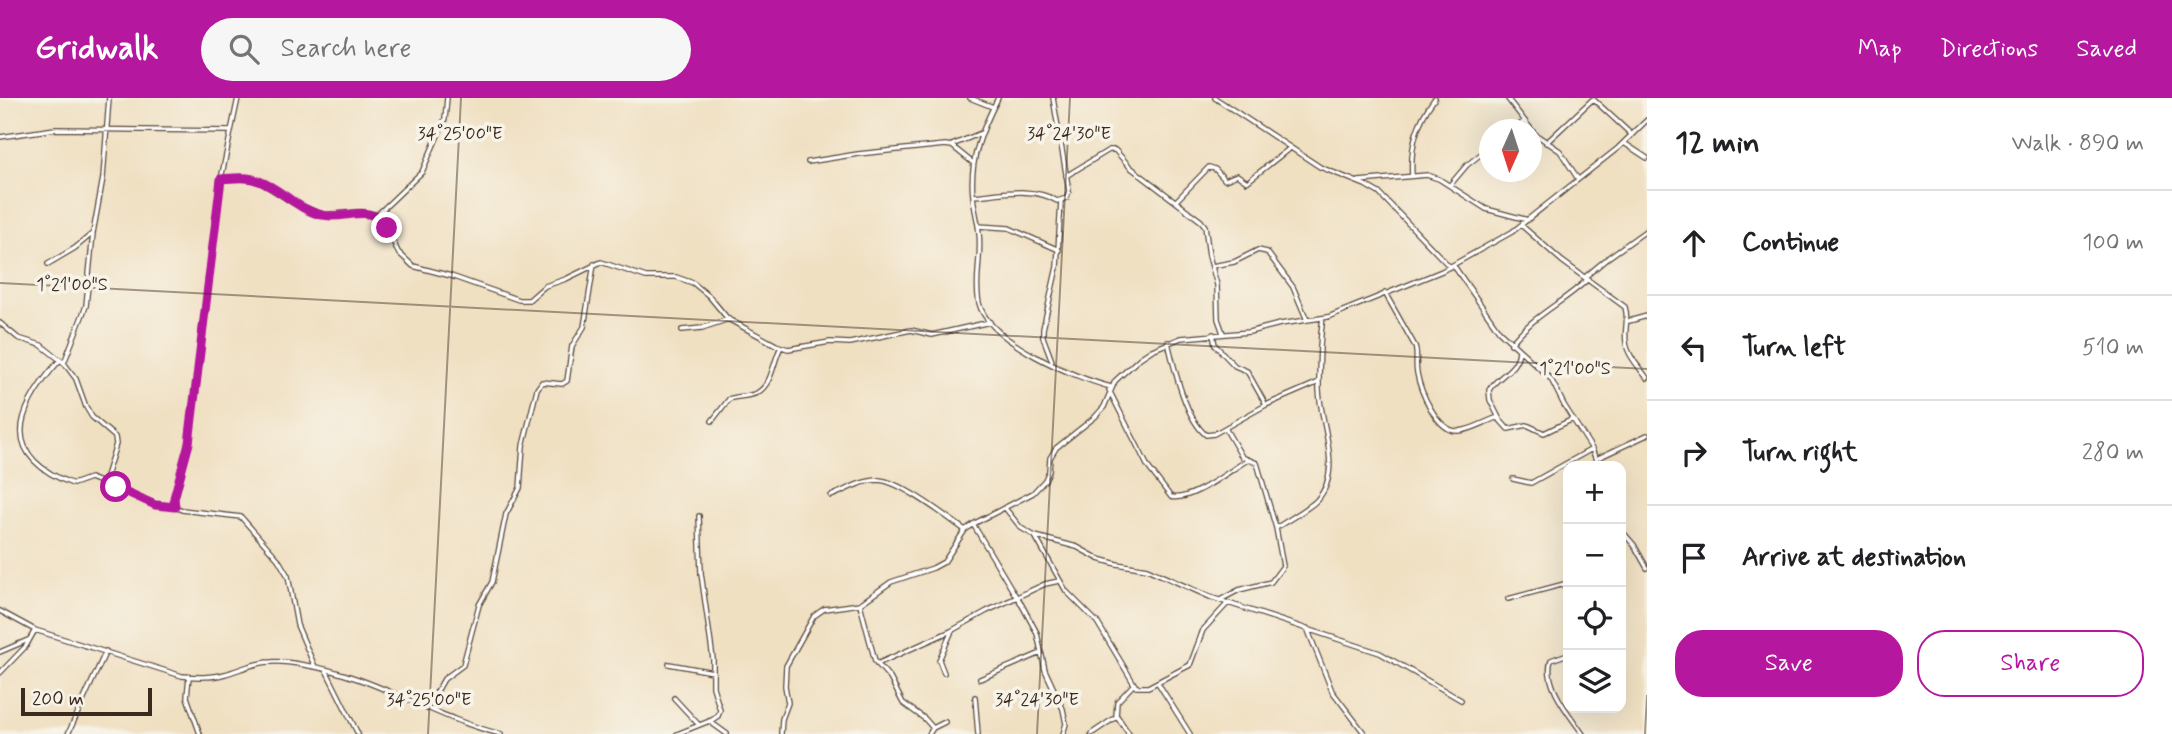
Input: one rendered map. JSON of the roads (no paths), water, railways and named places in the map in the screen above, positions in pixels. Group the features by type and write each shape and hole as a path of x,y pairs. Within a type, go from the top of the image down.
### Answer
{"street":[{"path":"109,98 103,178 93,233 86,306 61,362 34,393 18,424 23,452 27,459 73,484 90,478 155,505 238,515 284,566 297,625 313,656 315,667"},
{"path":"175,507 174,498 190,437 221,179 238,98"},
{"path":"377,215 422,172 445,119 447,98"},
{"path":"970,98 993,107"},
{"path":"998,98 982,133 973,163 973,196 980,252 977,291 984,316 1016,345 1110,389 1149,467 1171,497 1176,499 1189,496 1248,460"},
{"path":"973,196 1032,192 1061,201 1067,198 1069,194 1053,98"},
{"path":"1215,98 1320,167 1356,181 1391,203 1452,266 1499,331 1552,379 1596,459 1647,435"},
{"path":"1412,176 1411,159 1415,135 1425,112 1435,98"},
{"path":"1507,98 1523,119"},
{"path":"1546,144 1593,98 1632,135"},
{"path":"781,734 782,719 788,703 785,687 786,666 814,616 824,609 860,604 891,582 944,562 965,530 1033,493 1045,480 1050,458 1056,448 1095,417 1104,407 1110,389 1140,358 1168,342 1188,336 1249,332 1272,325 1324,318 1452,266 1528,220 1625,143 1647,120"},
{"path":"0,137 45,129 231,131"},
{"path":"808,162 858,154 950,146 982,133"},
{"path":"1542,140 1559,151 1578,178"},
{"path":"1625,143 1647,158"},
{"path":"950,146 973,163"},
{"path":"1176,201 1209,167 1215,169 1225,180 1237,175 1247,182 1290,148"},
{"path":"1066,176 1108,150 1115,150 1130,167 1205,226 1217,285 1218,319 1223,333"},
{"path":"1450,185 1479,155"},
{"path":"1356,181 1427,175 1450,185 1486,209 1528,220"},
{"path":"221,179 245,178 259,181 292,202 322,215 360,212 377,215 387,228 398,252 413,266 519,300 529,300 545,286 601,262 646,277 676,277 693,282 729,319 781,347 796,349 830,342 850,343 911,330 932,335 989,322"},
{"path":"1052,363 1043,329 1057,267 1061,201"},
{"path":"1521,225 1553,254 1625,307 1628,321 1627,350 1647,378"},
{"path":"978,226 1009,228 1059,250"},
{"path":"1511,344 1524,327 1566,298 1609,257 1646,231"},
{"path":"48,264 75,248 93,233"},
{"path":"1212,266 1234,262 1258,250 1267,252 1293,287 1307,320"},
{"path":"427,709 444,678 463,665 479,605 492,582 506,514 520,488 523,446 537,389 542,382 562,384 567,381 572,346 584,327 594,264"},
{"path":"1385,293 1415,345 1418,378 1430,410 1437,419 1446,428 1458,432 1496,418 1500,420"},
{"path":"1628,321 1647,316"},
{"path":"1276,528 1317,501 1329,477 1319,382 1320,334 1324,318"},
{"path":"682,330 702,328 729,319"},
{"path":"0,323 18,338 41,345 61,362 76,379 92,417 112,432 117,440 104,483"},
{"path":"1213,334 1215,345 1235,366 1247,371 1266,405"},
{"path":"1168,342 1183,394 1200,430 1209,435 1266,405 1319,382"},
{"path":"712,421 729,398 757,393 767,384 781,347"},
{"path":"1519,350 1519,356 1512,368 1495,381 1489,390 1490,400 1500,420 1508,429 1527,425 1544,433 1573,419"},
{"path":"1220,600 1239,590 1271,582 1283,566 1276,528 1258,463 1248,460 1237,450 1225,428"},
{"path":"1513,479 1531,483 1592,449"},
{"path":"831,496 867,482 883,481 916,496 965,530"},
{"path":"1005,508 1021,528 1035,536 1077,547 1099,559 1147,569 1258,614 1380,653 1461,700"},
{"path":"677,734 718,716 720,710 713,687 701,573 699,516"},
{"path":"973,524 1037,633 1048,678 1063,709 1066,724 1063,734"},
{"path":"1035,536 1059,581 1097,622 1134,684 1140,688 1158,683 1191,665 1203,630 1228,603"},
{"path":"1626,536 1647,568"},
{"path":"877,664 952,631 977,616 1045,584 1059,581"},
{"path":"1508,599 1563,584"},
{"path":"860,604 873,659 890,678 903,703 933,728"},
{"path":"0,611 35,630 159,670 189,676 223,674 272,662 315,667 366,682 441,716 501,734"},
{"path":"1307,628 1332,691 1365,734"},
{"path":"0,673 35,630"},
{"path":"944,673 939,660 952,631"},
{"path":"0,652 30,639"},
{"path":"68,734 106,651"},
{"path":"980,680 1041,653"},
{"path":"1563,656 1551,660 1549,667 1558,698 1563,705"},
{"path":"669,664 713,673"},
{"path":"326,670 358,734"},
{"path":"189,676 187,697 200,734"},
{"path":"1158,683 1191,734"},
{"path":"1129,734 1115,708 1116,702 1134,684"},
{"path":"975,697 978,734"},
{"path":"674,698 699,725"},
{"path":"1568,713 1583,734"},
{"path":"1091,734 1117,716"},
{"path":"709,721 727,734"},
{"path":"929,734 933,728 945,722"}]}
